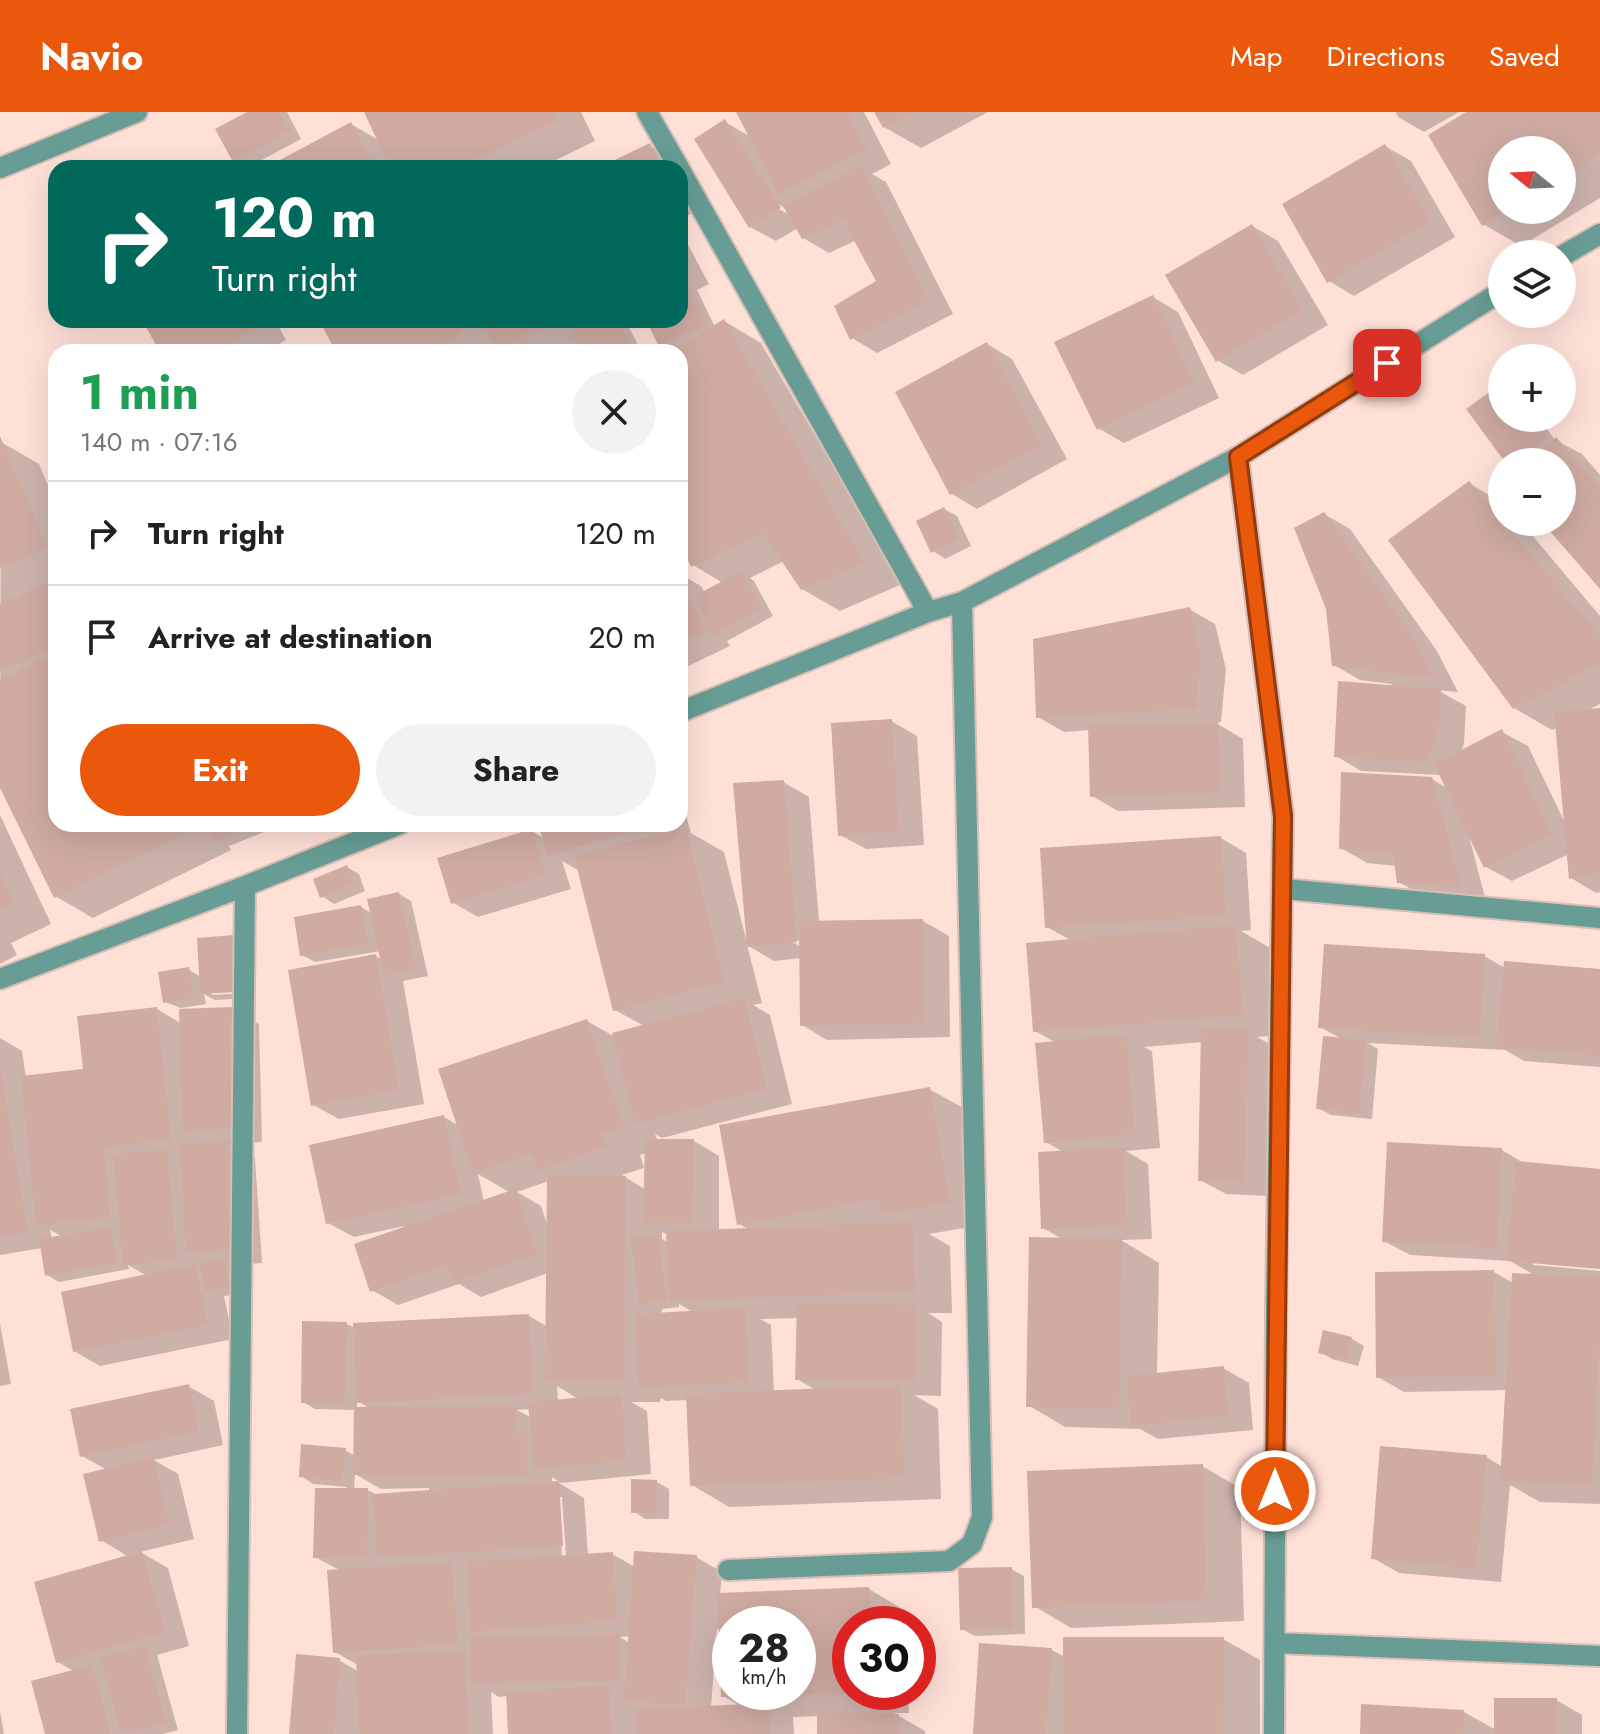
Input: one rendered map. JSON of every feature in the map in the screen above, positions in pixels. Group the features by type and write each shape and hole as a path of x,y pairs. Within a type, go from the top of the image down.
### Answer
{"street":[{"path":"0,168 137,112"},
{"path":"647,112 674,160"},
{"path":"688,185 928,612"},
{"path":"1576,248 1600,234"},
{"path":"688,709 928,612 962,602 1238,457 1488,300"},
{"path":"1238,457 1283,816 1275,1325 1274,1734"},
{"path":"728,1570 949,1561 972,1544 982,1517 962,602"},
{"path":"0,979 380,832"},
{"path":"237,1734 245,886"},
{"path":"1284,889 1600,918"},
{"path":"1275,1643 1600,1656"}],"building":[{"path":"247,112 279,112 290,131 232,160 215,129"},
{"path":"364,112 555,112 559,120 475,160 386,160"},
{"path":"736,112 847,112 867,149 779,195"},
{"path":"874,112 912,112 883,128"},
{"path":"1466,112 1600,112 1600,154 1576,169 1576,136 1488,136 1488,222 1482,226 1428,135"},
{"path":"725,119 781,208 749,228 694,139"},
{"path":"351,122 371,160 280,160"},
{"path":"650,143 657,160 615,160"},
{"path":"1385,144 1431,222 1327,283 1282,204"},
{"path":"860,165 929,300 850,340 834,306 876,281 843,220 802,239 783,206"},
{"path":"1252,224 1303,310 1216,362 1165,275"},
{"path":"688,287 706,325 665,344 658,344 650,328 688,328"},
{"path":"1153,295 1195,383 1097,430 1054,342"},
{"path":"724,319 865,563 801,590 763,533 691,567 688,561 688,344 684,344"},
{"path":"146,328 257,328 228,344 156,344"},
{"path":"323,328 460,328 462,333 442,344 332,344"},
{"path":"485,328 541,328 508,344 493,344"},
{"path":"578,328 622,328 631,344 577,344 571,332"},
{"path":"987,342 1042,445 950,495 895,392"},
{"path":"1488,393 1488,432 1543,432 1547,438 1533,448 1495,448 1466,409"},
{"path":"0,436 47,548 0,568"},
{"path":"1556,437 1566,448 1544,448"},
{"path":"1576,460 1600,487 1600,589 1554,536 1576,536"},
{"path":"1469,481 1488,503 1488,536 1515,536 1600,636 1600,664 1513,709 1388,540"},
{"path":"944,507 959,539 931,553 916,521"},
{"path":"1324,512 1412,634 1434,679 1332,666 1326,609 1294,528"},
{"path":"742,571 762,609 714,635 694,596"},
{"path":"48,582 48,650 0,672 0,604"},
{"path":"688,595 705,631 688,639"},
{"path":"1190,607 1201,654 1196,709 1036,718 1033,639"},
{"path":"48,657 48,832 186,832 54,898 0,788 0,680"},
{"path":"1338,681 1441,689 1439,729 1426,762 1334,757"},
{"path":"1600,708 1600,872 1569,879 1554,712"},
{"path":"892,719 899,831 838,836 831,723"},
{"path":"1218,722 1220,793 1090,797 1088,725"},
{"path":"1502,729 1553,835 1484,868 1434,764"},
{"path":"1341,772 1432,777 1462,888 1397,883 1393,855 1339,849"},
{"path":"784,780 797,942 747,947 733,783"},
{"path":"210,832 236,832 214,841"},
{"path":"522,832 533,832 546,875 451,904 437,858"},
{"path":"540,832 627,832 548,856"},
{"path":"670,832 687,832 725,982 613,1011 574,856"},
{"path":"1221,836 1226,916 1045,928 1040,848"},
{"path":"347,865 354,884 320,898 313,879"},
{"path":"0,871 15,902 0,910"},
{"path":"399,892 416,969 384,976 367,899"},
{"path":"361,905 368,944 300,956 294,917"},
{"path":"923,919 925,1023 800,1026 799,921"},
{"path":"1236,925 1243,1015 1033,1032 1026,943"},
{"path":"234,935 236,992 200,994 197,938"},
{"path":"1324,944 1485,954 1480,1038 1318,1028"},
{"path":"376,954 399,1090 311,1106 288,970"},
{"path":"1504,961 1600,969 1600,1056 1496,1047"},
{"path":"189,967 194,998 163,1003 158,972"},
{"path":"744,998 767,1089 635,1124 612,1033"},
{"path":"157,1007 171,1140 104,1147 110,1217 36,1225 21,1076 83,1069 77,1016"},
{"path":"233,1007 237,1128 183,1131 179,1009"},
{"path":"587,1019 624,1127 603,1134 607,1146 538,1171 532,1153 473,1174 438,1069"},
{"path":"1201,1028 1248,1029 1245,1182 1198,1181"},
{"path":"1126,1034 1135,1134 1044,1143 1035,1043"},
{"path":"1323,1036 1366,1040 1359,1113 1316,1109"},
{"path":"0,1067 28,1232 0,1237"},
{"path":"930,1087 950,1203 882,1215 879,1199 737,1225 719,1125"},
{"path":"444,1115 461,1194 326,1224 309,1145"},
{"path":"645,1139 694,1139 693,1223 643,1223"},
{"path":"230,1141 236,1249 186,1253 180,1144"},
{"path":"1387,1142 1502,1148 1497,1248 1382,1242"},
{"path":"1123,1147 1127,1225 1041,1229 1038,1152"},
{"path":"167,1149 177,1260 123,1265 113,1154"},
{"path":"1516,1161 1600,1169 1600,1269 1506,1261"},
{"path":"547,1175 626,1176 624,1382 545,1382"},
{"path":"515,1189 537,1254 454,1283 447,1265 370,1292 354,1244"},
{"path":"913,1222 915,1292 669,1301 666,1231"},
{"path":"111,1227 117,1263 45,1276 39,1239"},
{"path":"658,1235 667,1300 639,1304 631,1238"},
{"path":"1029,1237 1122,1239 1119,1409 1026,1407"},
{"path":"225,1259 230,1287 204,1291 200,1263"},
{"path":"195,1264 208,1325 73,1352 61,1292"},
{"path":"1494,1270 1496,1376 1376,1378 1375,1272"},
{"path":"1512,1273 1600,1277 1592,1486 1500,1481"},
{"path":"797,1303 917,1305 915,1382 795,1380"},
{"path":"745,1308 749,1382 638,1388 635,1314"},
{"path":"529,1314 533,1394 356,1403 353,1323"},
{"path":"302,1321 347,1322 345,1404 301,1403"},
{"path":"1323,1330 1352,1337 1346,1360 1318,1353"},
{"path":"1224,1366 1228,1416 1131,1426 1127,1376"},
{"path":"189,1384 199,1431 80,1457 70,1409"},
{"path":"901,1385 904,1478 690,1486 686,1394"},
{"path":"622,1394 626,1461 534,1469 528,1402"},
{"path":"516,1406 515,1434 527,1433 527,1475 353,1475 354,1407"},
{"path":"301,1444 346,1448 342,1481 299,1477"},
{"path":"1380,1446 1487,1455 1476,1569 1371,1559"},
{"path":"153,1457 169,1525 99,1542 83,1474"},
{"path":"1203,1464 1207,1601 1032,1608 1027,1471"},
{"path":"631,1479 657,1480 657,1513 631,1513"},
{"path":"559,1481 563,1546 377,1558 373,1494"},
{"path":"315,1488 368,1488 367,1558 313,1558"},
{"path":"142,1551 165,1632 56,1663 34,1582"},
{"path":"634,1551 697,1555 685,1705 624,1701"},
{"path":"613,1552 617,1621 471,1632 466,1562"},
{"path":"452,1562 458,1644 333,1653 327,1570"},
{"path":"1012,1567 1013,1628 960,1630 958,1568"},
{"path":"869,1587 870,1606 832,1606 832,1694 816,1694 816,1606 718,1606 717,1593"},
{"path":"619,1634 620,1681 471,1683 470,1636"},
{"path":"1063,1637 1224,1637 1223,1734 1063,1734"},
{"path":"979,1643 1052,1648 1046,1734 973,1734"},
{"path":"145,1646 166,1723 121,1734 100,1657"},
{"path":"465,1650 468,1734 359,1734 356,1656"},
{"path":"296,1654 340,1658 334,1734 289,1734"},
{"path":"92,1665 111,1734 45,1734 31,1681"},
{"path":"609,1686 611,1734 508,1734 506,1691"},
{"path":"1494,1698 1557,1698 1557,1734 1494,1734"},
{"path":"1361,1704 1464,1710 1463,1734 1360,1734"},
{"path":"712,1706 712,1710 768,1710 770,1734 637,1734 635,1709"},
{"path":"817,1712 899,1714 899,1734 817,1734"}],"route":[{"path":"1275,1491 1283,816 1238,457 1387,363"}]}
